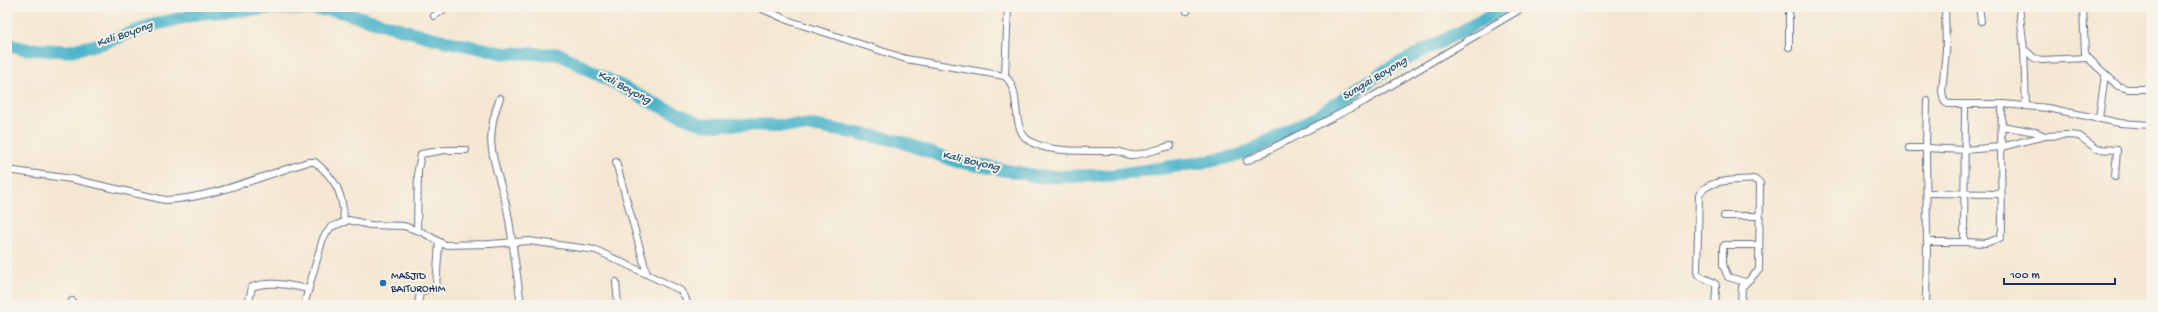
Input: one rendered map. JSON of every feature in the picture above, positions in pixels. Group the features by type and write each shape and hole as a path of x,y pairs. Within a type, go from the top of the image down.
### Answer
{"street":[{"path":"434,16 447,7"},
{"path":"462,7 472,7"},
{"path":"758,7 790,21 906,59 1005,76 1012,82 1019,123 1022,133 1029,141 1072,152 1115,151 1130,155 1171,146"},
{"path":"1005,76 1008,7"},
{"path":"1247,161 1366,101 1524,7"},
{"path":"1789,7 1789,47"},
{"path":"1945,7 1946,50 1942,91 1944,101 1948,104 2003,104 2048,108 2120,123 2151,125"},
{"path":"1979,7 1981,21"},
{"path":"2019,7 2024,49 2026,106"},
{"path":"2083,7 2085,53 2088,58 2118,86 2128,89 2151,89"},
{"path":"2024,49 2034,58 2041,60 2088,58"},
{"path":"2099,118 2105,75"},
{"path":"500,98 494,115 490,138 494,168 507,212 521,305"},
{"path":"1926,305 1927,101"},
{"path":"1964,242 1965,108"},
{"path":"1927,242 1986,243 2000,238 2002,230 2000,194 2002,109"},
{"path":"2002,126 2035,132 2045,136"},
{"path":"1909,148 1964,150 2001,147 2045,136 2079,136 2097,149 2117,150 2115,177"},
{"path":"417,230 418,170 421,154 445,150 466,150"},
{"path":"7,170 72,179 165,200 176,200 200,196 308,162 315,162 340,190 343,202 344,222"},
{"path":"616,162 647,274"},
{"path":"1715,305 1716,284 1714,281 1698,275 1697,271 1700,195 1703,188 1713,184 1758,180 1760,183 1759,270 1756,275 1745,282 1742,287 1741,305"},
{"path":"1927,193 2000,194"},
{"path":"1724,216 1759,216"},
{"path":"304,305 323,238 331,227 349,220 370,225 404,226 417,230 439,242 458,246 529,241 596,250 680,290 686,297 688,305"},
{"path":"418,305 420,292 436,287 439,242"},
{"path":"1745,282 1728,277 1723,265 1723,247 1725,245 1759,245"},
{"path":"616,282 618,305"},
{"path":"248,305 252,287 258,285 266,283 309,289"}],"waterway":[{"name":"Kali Boyong","path":"7,44 25,49 68,51 104,43 149,26 202,13 274,8 334,10 436,39 503,53 559,54 655,104 702,124 814,126 896,140 955,161 1042,177 1114,175 1211,161 1244,154 1319,115 1386,70 1508,7"}],"place":[{"name":"MASJID BAITUROHIM","path":"383,283"}],"water label":[{"name":"Sungai Boyong","path":"1375,79"}]}
